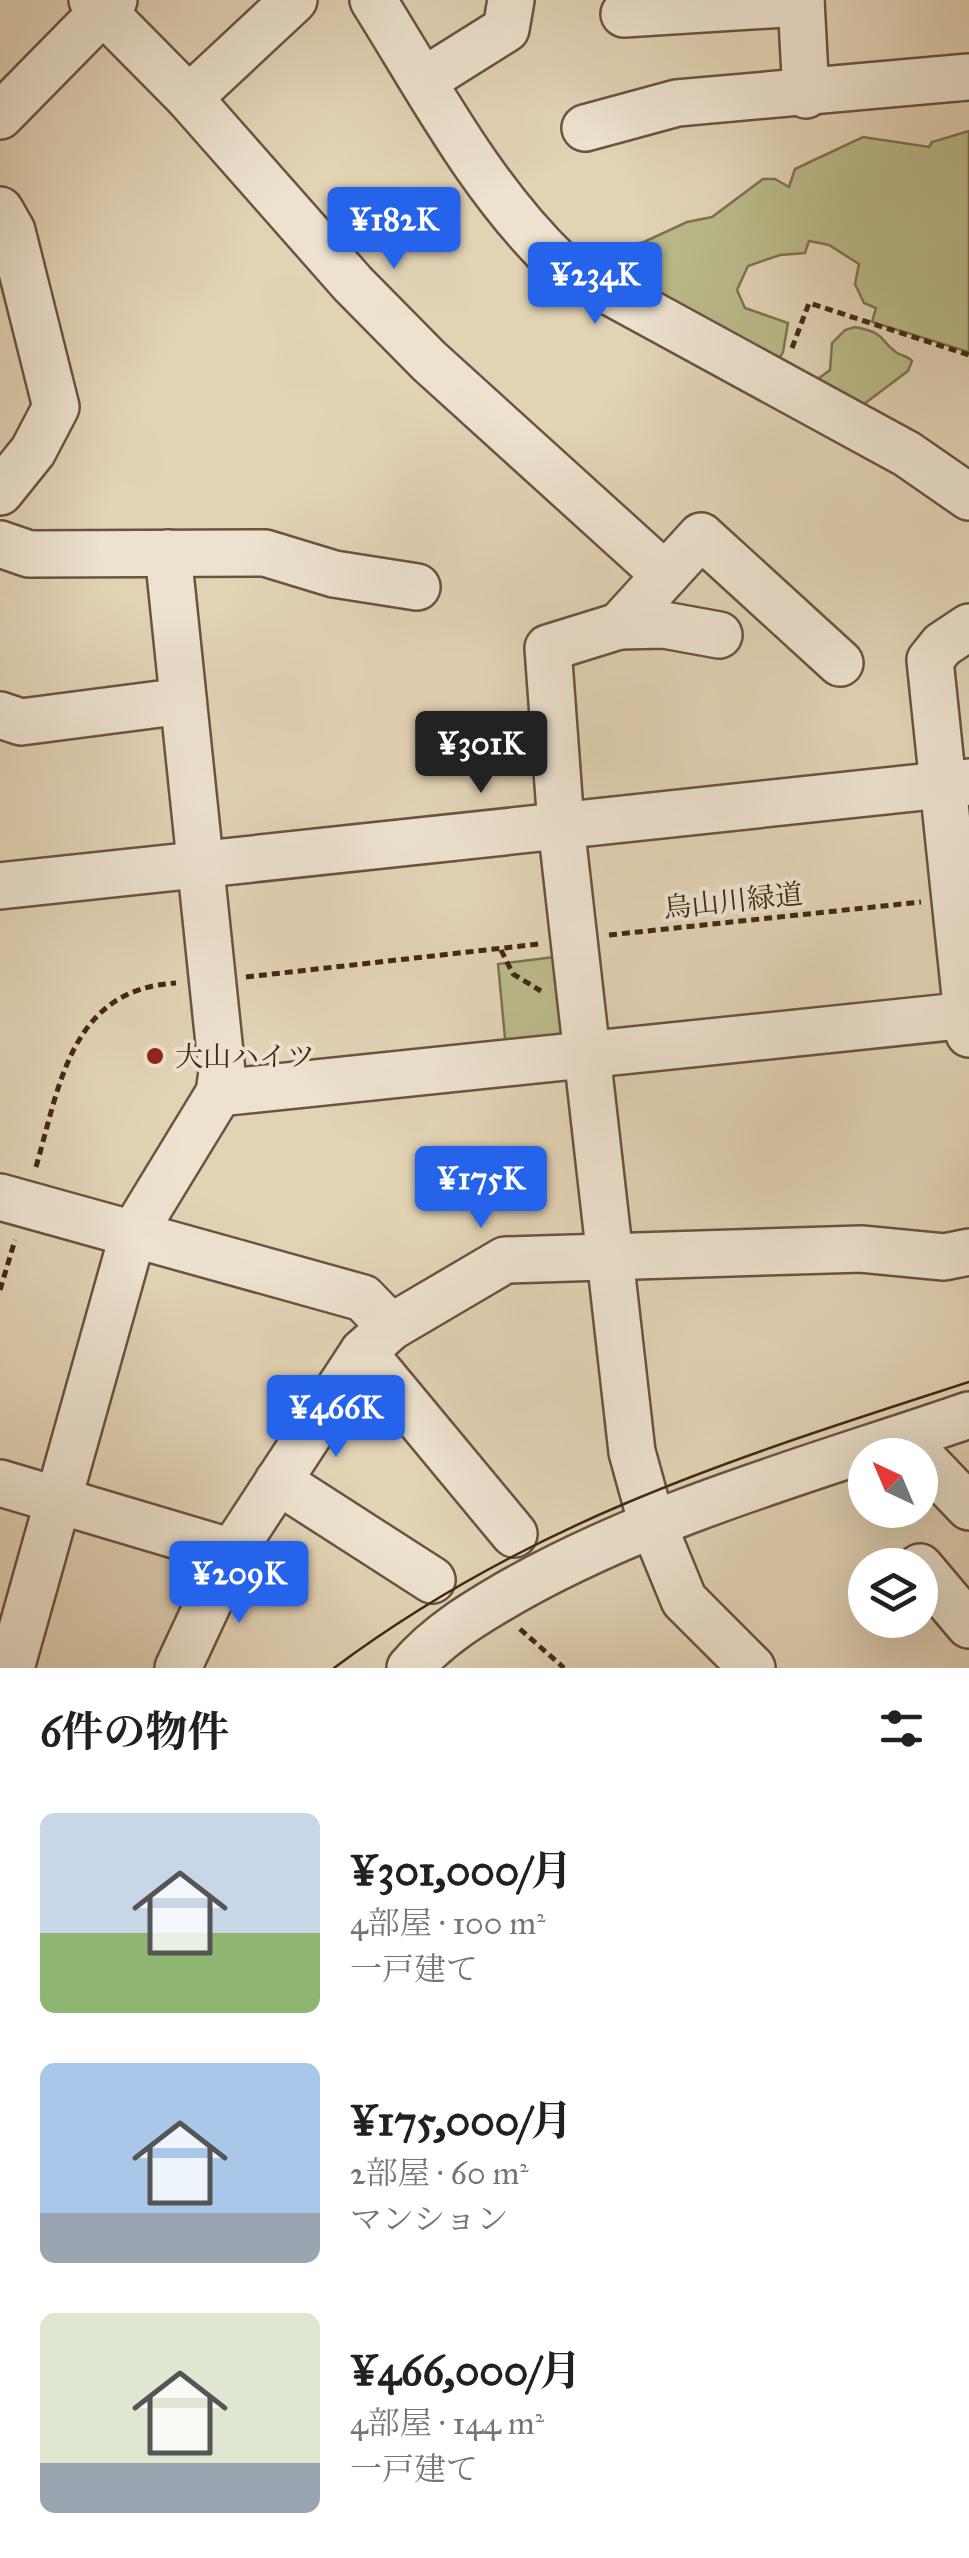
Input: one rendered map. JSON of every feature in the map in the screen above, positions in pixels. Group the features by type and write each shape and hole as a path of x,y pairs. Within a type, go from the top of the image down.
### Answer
{"street":[{"path":"189,98 294,0"},
{"path":"373,0 481,174 526,233 558,264 907,454 969,497"},
{"path":"423,81 506,29 511,0"},
{"path":"624,14 801,2 806,95"},
{"path":"0,116 103,4 416,348 665,575"},
{"path":"585,128 678,102 806,95 969,77"},
{"path":"0,210 12,231 13,298 56,407 33,450 0,492"},
{"path":"618,626 702,536 840,664"},
{"path":"0,544 29,554 265,552 334,574 417,587"},
{"path":"11,1668 133,1234 219,1093 222,1072 168,553"},
{"path":"719,635 664,624 618,626 548,648 561,825 589,1054 606,1254 632,1452 653,1523 684,1600 752,1668"},
{"path":"219,1093 589,1054 968,1022 952,899 956,783 930,660 942,645 969,628"},
{"path":"0,714 21,722 183,701"},
{"path":"0,886 956,783"},
{"path":"0,1197 364,1298 377,1339 514,1534"},
{"path":"178,1668 232,1552 377,1339 506,1260 861,1249 944,1257 969,1252"},
{"path":"933,1438 969,1415"},
{"path":"410,1668 431,1643 491,1604 653,1523 848,1468"},
{"path":"938,1473 969,1507"},
{"path":"278,1481 432,1580"},
{"path":"0,1483 232,1552"}],"path":[{"path":"791,352 808,303 969,355"},
{"name":"烏山川緑道","path":"542,998 541,988 512,974 501,950 952,899"},
{"path":"491,1604 564,1668"}],"green space":[{"path":"969,131 969,352 872,322 876,308 864,303 855,284 859,264 829,245 809,241 805,253 780,255 748,266 737,290 745,308 788,323 783,352 775,366 592,260 605,250 644,242 687,222 712,217 763,179 775,179 789,187 795,169 863,137 929,147 932,142"},
{"path":"855,327 878,335 912,361 908,371 860,407 821,392 819,378 830,370 832,343 845,330"},
{"path":"563,956 570,1043 506,1049 498,964"}],"tram line":[{"path":"334,1668 484,1571 561,1532 719,1466 969,1382"}],"place":[{"name":"大山ハイツ","path":"155,1056"}]}
